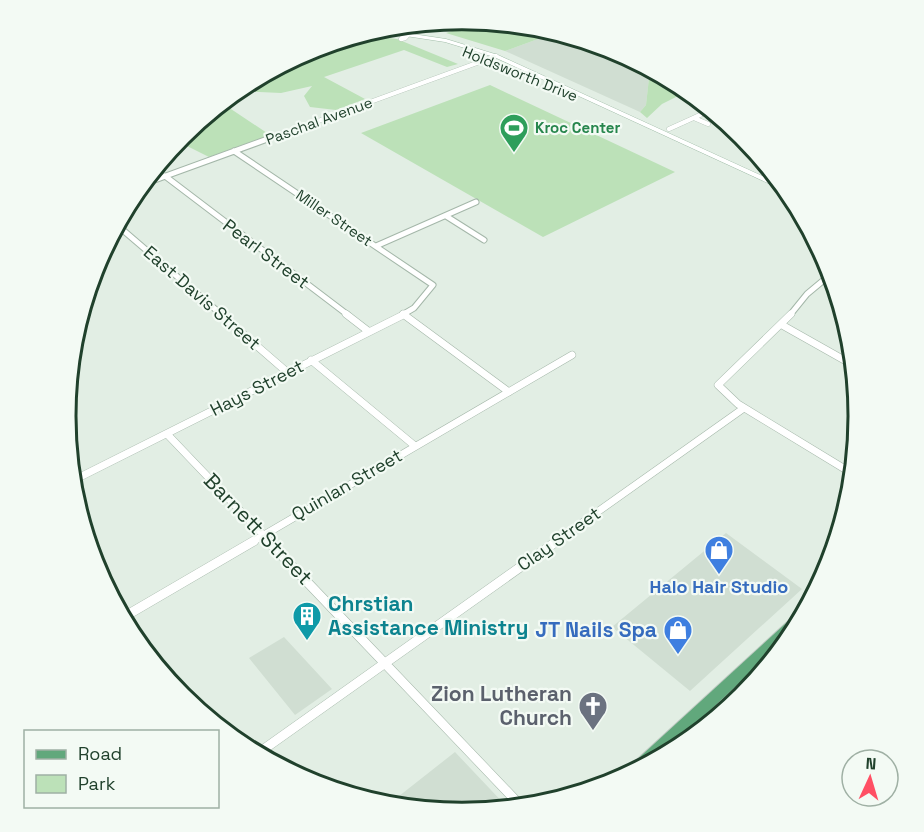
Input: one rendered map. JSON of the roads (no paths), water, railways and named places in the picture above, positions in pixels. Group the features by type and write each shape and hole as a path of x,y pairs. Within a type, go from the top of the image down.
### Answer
{"main road":[{"name":"Holdsworth Drive","path":"397,35 405,36"},
{"name":"Holdsworth Drive","path":"400,35 493,57 768,182"},
{"path":"663,745 774,643"}],"street":[{"name":"Paschal Avenue","path":"158,179 493,57"},
{"path":"669,129 702,114"},
{"path":"694,118 708,124"},
{"name":"Miller Street","path":"234,151 433,285"},
{"name":"Pearl Street","path":"162,177 368,331"},
{"path":"376,246 476,202"},
{"path":"446,216 484,240"},
{"name":"East Davis Street","path":"124,231 287,372"},
{"path":"824,280 807,294 782,325 718,386 744,408 753,411 845,469"},
{"name":"Hays Street","path":"81,477 403,314 417,306 423,293 433,285"},
{"path":"403,314 509,392"},
{"path":"782,325 844,358"},
{"name":"Quinlan Street","path":"131,613 572,355"},
{"path":"311,360 415,446"},
{"name":"Clay Street","path":"266,748 744,408"},
{"name":"Barnett Street","path":"167,434 514,799"}],"place":[{"name":"Kroc Center","path":"514,154"},
{"name":"Halo Hair Studio","path":"719,576"},
{"name":"Chrstian Assistance Ministry","path":"307,642"},
{"name":"JT Nails Spa","path":"678,656"},
{"name":"Zion Lutheran Church","path":"593,732"}]}
